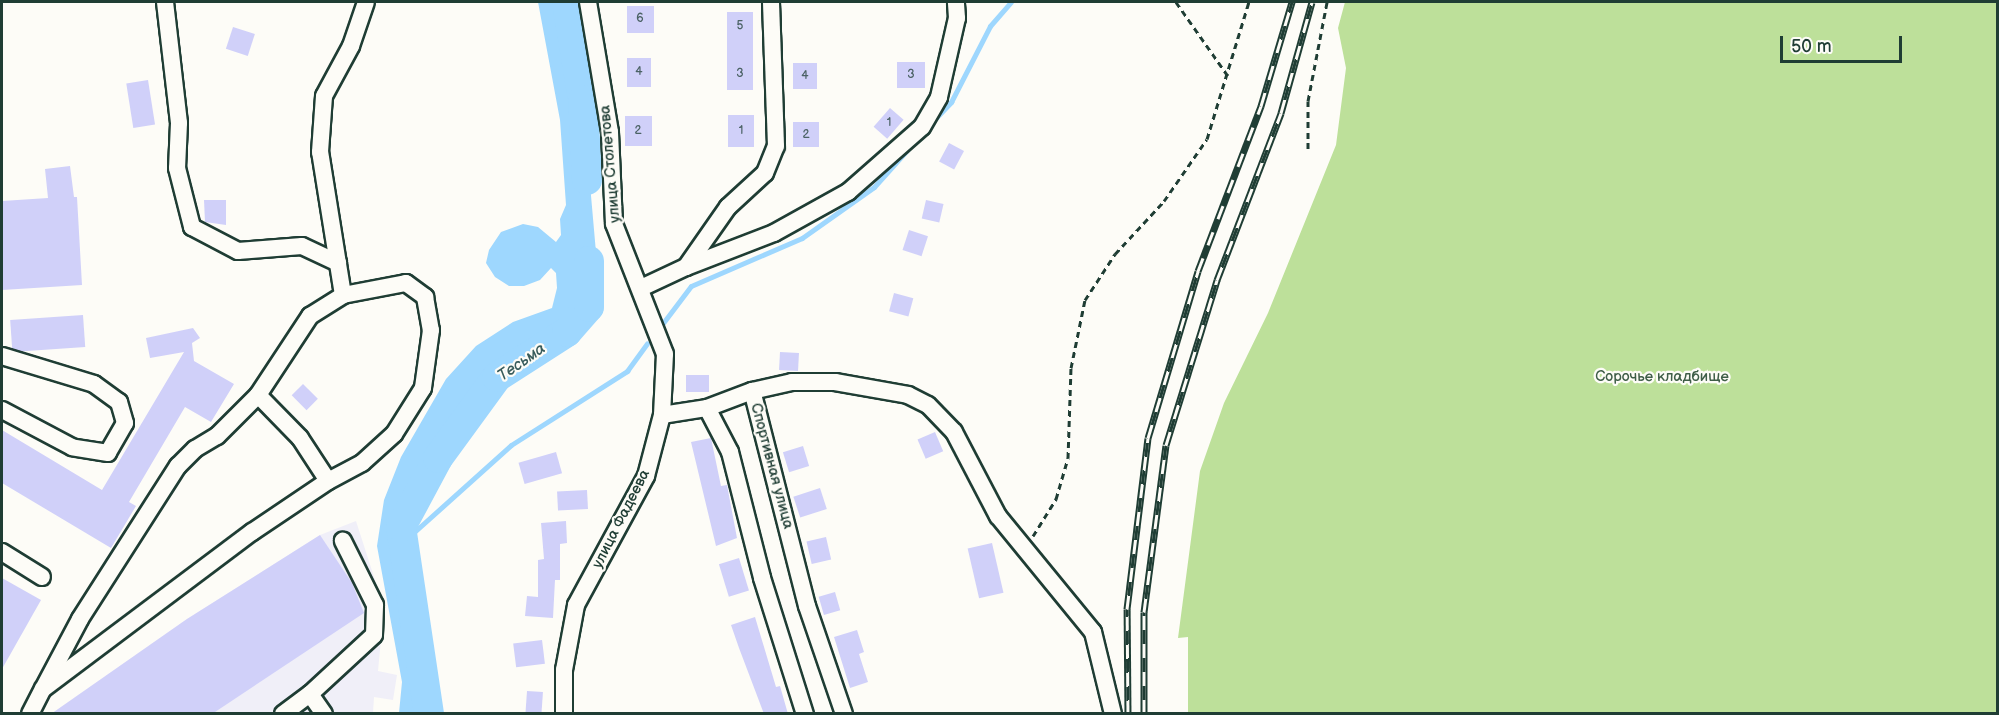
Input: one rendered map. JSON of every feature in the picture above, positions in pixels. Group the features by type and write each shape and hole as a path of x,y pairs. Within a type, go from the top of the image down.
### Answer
{"street":[{"path":"165,2 178,123 177,168 192,227 238,251 302,246 338,263"},
{"path":"343,295 320,152 324,96 351,45 366,2"},
{"name":"улица Столетова","path":"588,2 610,132 614,224 665,354 662,415"},
{"path":"686,267 728,207 765,173 776,146 771,2"},
{"path":"641,288 686,267 774,233 848,192 922,127 939,97 957,18 956,2"},
{"path":"30,714 43,688 80,620 178,466 195,449 217,436 258,395 310,316 343,295 406,283 425,297 431,330 423,388 394,434 362,463 328,481 252,532 43,688"},
{"path":"2,356 94,384 119,402 125,423 108,453 72,447 2,410"},
{"name":"Спортивная улица","path":"844,714 807,606 752,391 792,382 835,382 908,395 928,405 954,432 998,516 1025,550"},
{"path":"662,415 707,408 752,391"},
{"path":"258,395 300,438 328,481"},
{"path":"707,408 730,452 762,578 805,714"},
{"name":"улица Фадеева","path":"564,714 564,670 576,605 646,476 662,415"},
{"path":"283,714 310,694 374,635 375,605 343,541"},
{"path":"1025,550 1093,632 1113,714"},
{"path":"2,552 42,577"},
{"path":"310,694 324,714"}],"path":[{"path":"1176,2 1228,76"},
{"path":"1025,550 1056,499 1068,458 1071,368 1085,300 1115,254 1164,201 1207,140 1249,2"},
{"path":"1308,149 1308,101 1328,2"}],"shaded area":[{"path":"356,521 384,608 378,671 397,675 393,700 374,697 373,713 51,714 187,619 320,535"}],"green space":[{"name":"Сорочье кладбище","path":"1345,2 1997,2 1997,713 1188,713 1188,637 1178,638 1200,471 1224,403 1268,313 1336,145 1346,68 1338,28"}],"water":[{"path":"538,2 564,2 587,150 598,275 592,298 571,324 525,344 490,370 429,455 413,500 399,562 419,637 421,706 420,713 399,713 402,682 377,546 384,500 401,457 446,379 476,346 513,322 552,308 557,288 556,273 551,268 540,280 524,286 509,286 495,277 486,263 489,250 501,232 523,224 538,227 556,242 561,235 560,219 566,205 560,120"}],"building":[{"path":"627,6 654,6 654,33 627,33"},
{"path":"727,12 753,12 753,90 727,90"},
{"path":"233,27 255,34 248,56 226,49"},
{"path":"627,58 651,58 651,87 627,87"},
{"path":"897,62 925,62 925,88 897,88"},
{"path":"793,63 817,63 817,89 793,89"},
{"path":"148,80 155,124 133,128 126,83"},
{"path":"890,108 904,120 887,139 874,127"},
{"path":"728,115 754,115 754,147 728,147"},
{"path":"625,116 652,116 652,146 625,146"},
{"path":"793,122 819,122 819,147 793,147"},
{"path":"949,143 964,151 954,170 939,162"},
{"path":"70,166 74,197 77,197 82,285 2,290 2,201 48,198 45,169"},
{"path":"204,200 226,200 226,225 205,222"},
{"path":"926,200 944,204 939,223 922,219"},
{"path":"909,230 928,236 922,256 903,250"},
{"path":"894,293 913,298 908,317 889,311"},
{"path":"83,315 85,347 12,352 10,320"},
{"path":"193,328 200,338 192,343 194,361 234,384 211,422 185,407 129,502 136,506 111,548 2,483 2,430 102,490 184,352 150,358 146,338"},
{"path":"780,352 799,353 798,371 779,370"},
{"path":"686,375 709,375 709,392 686,392"},
{"path":"303,384 318,399 307,410 292,395"},
{"path":"935,432 943,451 926,459 918,439"},
{"path":"711,438 721,486 727,485 737,538 716,546 691,442"},
{"path":"803,446 809,466 789,472 783,452"},
{"path":"556,452 562,473 525,484 519,463"},
{"path":"820,488 827,509 800,518 793,497"},
{"path":"587,490 588,509 558,511 557,492"},
{"path":"566,521 567,543 560,544 560,580 555,580 553,618 525,616 527,596 538,597 538,560 544,559 541,523"},
{"path":"320,535 352,583 364,613 212,714 51,714 187,619"},
{"path":"826,537 831,559 812,564 807,541"},
{"path":"992,543 1003,593 979,598 968,549"},
{"path":"739,558 749,591 729,597 719,564"},
{"path":"2,578 41,600 2,669"},
{"path":"835,592 840,610 824,615 819,597"},
{"path":"755,617 776,687 780,686 788,714 764,714 731,625"},
{"path":"857,630 864,652 859,654 868,682 850,688 834,637"},
{"path":"542,640 545,664 516,667 513,644"},
{"path":"527,691 543,692 541,713 526,712"}],"waterway":[{"name":"Тесьма","path":"567,2 583,100 587,180"},
{"path":"932,122 951,102 990,26 1011,2"},
{"path":"663,323 691,286 802,238 874,187 908,149"},
{"name":"Тесьма","path":"429,714 401,527 438,458 497,377 567,332 589,307 589,261"},
{"path":"403,542 511,445 627,371 647,343"}],"railway":[{"path":"1128,714 1127,609 1148,438 1198,271 1261,106 1292,2"},
{"path":"1144,714 1144,612 1166,445 1217,280 1281,113 1312,2"}]}
